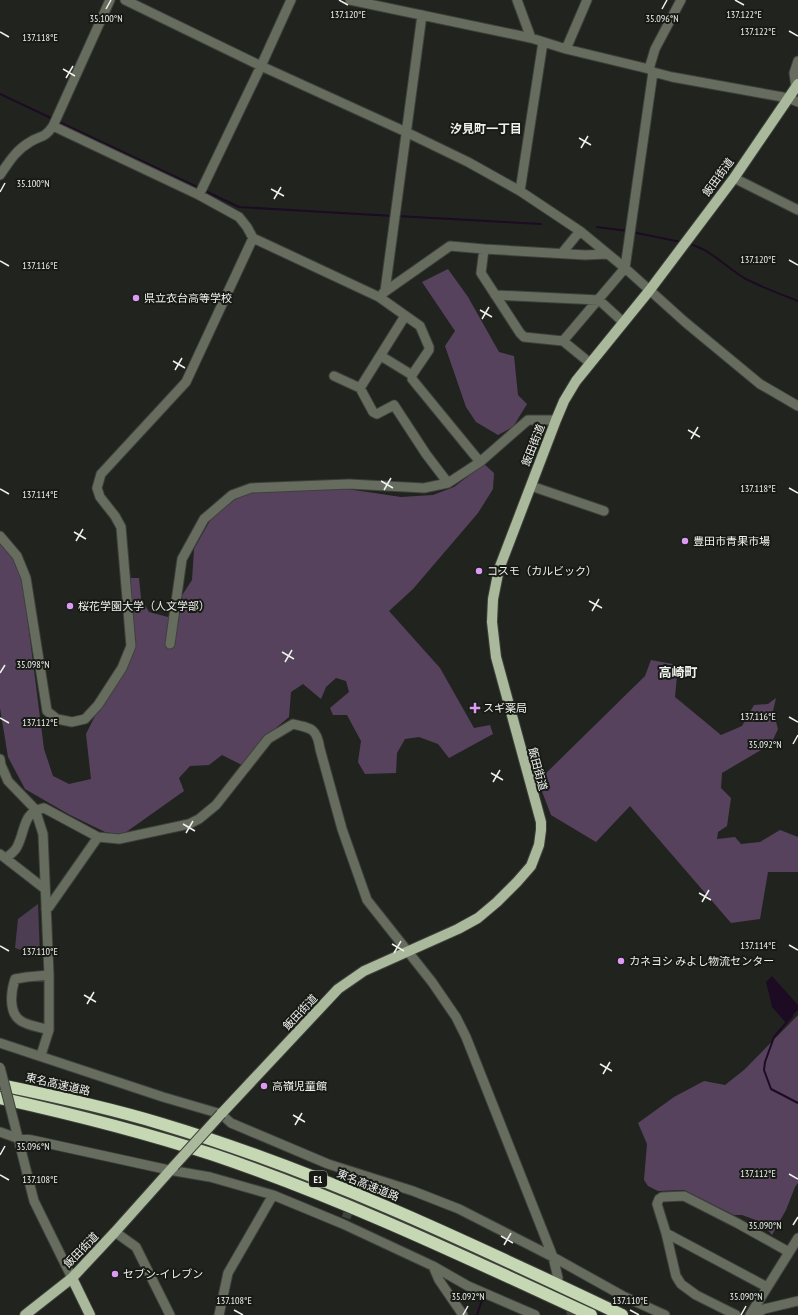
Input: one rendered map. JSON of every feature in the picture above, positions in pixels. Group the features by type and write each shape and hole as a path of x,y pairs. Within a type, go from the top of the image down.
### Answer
{"highway":[{"name":"東名高速道路","path":"0,1085 61,1098 162,1124 296,1170 424,1222 622,1315"},
{"name":"E1","path":"0,1098 65,1112 156,1136 215,1155 291,1183 419,1235 591,1315"}],"main road":[{"name":"飯田街道","path":"25,1315 72,1278 171,1168 338,989 364,971 458,929 478,918 527,872 537,851 541,830 496,657 492,622 493,599 499,569 556,420 564,401 576,381 649,291 734,178 797,86"},
{"path":"72,1278 90,1315"}],"street":[{"path":"0,175 14,154 30,141 47,135 53,126 110,0"},
{"path":"125,0 261,66 406,132 468,162 520,191 580,231 760,384 798,406"},
{"path":"198,195 261,66 291,0"},
{"path":"350,0 531,38 672,77 788,98 798,102"},
{"path":"517,0 531,38"},
{"path":"566,48 587,0"},
{"path":"563,341 625,268 655,49 681,0"},
{"path":"382,294 422,15"},
{"path":"520,191 543,42"},
{"path":"797,86 794,73 798,61"},
{"path":"53,126 198,195 239,217 253,238 382,294 405,316 420,326 429,347 429,350 412,375"},
{"path":"734,178 798,210"},
{"path":"562,253 580,231"},
{"path":"0,536 18,556 26,578 47,711 57,719 72,722 85,719 98,705 122,668 131,646 121,527 98,493 97,488 101,474 186,382 253,238"},
{"path":"382,294 450,246 484,250 586,255 607,254"},
{"path":"484,250 481,273 520,333 524,337 563,341 590,363"},
{"path":"495,295 599,300 623,322"},
{"path":"360,388 405,316"},
{"path":"380,356 412,375 412,379 480,462"},
{"path":"334,376 360,388 373,412 377,414 394,405 426,454 448,483"},
{"path":"170,644 182,559 204,518 232,495 251,488 349,484 424,488 448,483 480,462 528,420 556,420"},
{"path":"531,486 604,511"},
{"path":"45,889 3,856 16,848 29,815 35,810 44,808 98,837 119,839 181,826 199,819 216,805 268,739 293,724 312,730 319,739 320,749 342,829 366,900 436,988 456,1017 466,1037 553,1257 558,1278"},
{"path":"0,759 4,783 35,810 43,834 49,975 49,1030 41,1055"},
{"path":"46,908 49,906 98,837"},
{"path":"49,975 15,979 12,988 12,1002 16,1016 21,1021 49,1030"},
{"path":"0,1043 41,1055 163,1097 221,1114 231,1123 321,1161 413,1191 459,1209 553,1257 623,1296 665,1315"},
{"path":"0,1067 34,1201 72,1278"},
{"path":"0,1132 17,1138 39,1141 210,1177 273,1196 345,1221 433,1266 475,1290 535,1315"},
{"path":"358,1186 363,1175"},
{"path":"219,1315 228,1273 273,1196"},
{"path":"736,1315 696,1295 681,1284 676,1276 666,1233 657,1204 658,1199 662,1197 684,1196 789,1252"},
{"path":"115,1232 136,1247 170,1315"},
{"path":"666,1233 767,1287"},
{"path":"750,1315 798,1238"},
{"path":"433,1266 439,1280 463,1315"},
{"path":"754,1315 764,1309 798,1301"}],"shaded area":[{"path":"448,269 468,297 499,352 514,356 518,395 527,404 513,427 498,435 476,422 466,407 445,346 455,331 422,282"},
{"path":"484,464 494,473 493,489 478,513 413,589 389,611 440,668 474,728 490,725 493,734 449,758 438,744 419,737 405,739 397,753 396,773 365,774 358,762 361,741 347,715 333,715 330,708 349,692 346,681 336,678 326,687 321,699 303,684 291,692 289,717 265,737 242,765 222,755 209,765 190,766 179,778 184,791 122,835 105,832 70,815 25,789 8,757 0,708 0,541 15,557 22,576 44,749 53,776 69,784 91,779 86,734 98,710 126,669 136,644 129,578 139,578 141,598 149,612 168,617 192,580 194,549 212,517 241,495 274,489 347,489 401,497 433,495 454,487"},
{"path":"651,660 678,665 675,697 721,735 742,726 754,705 768,704 776,698 773,711 778,729 771,744 722,773 721,788 731,798 727,826 718,832 717,839 735,837 741,844 760,842 780,830 798,837 798,872 768,872 760,919 731,923 630,806 596,842 551,815 538,781 645,676"},
{"path":"38,904 40,956 15,948 18,919"},
{"path":"772,976 798,1005 798,1010 785,1022 772,1007 766,982"},
{"path":"798,1015 798,1183 786,1210 772,1235 761,1222 742,1215 734,1215 684,1190 658,1191 648,1186 644,1180 647,1144 638,1123 674,1097 704,1081 725,1085 744,1070"}],"waterway":[{"path":"0,94 53,119"},
{"path":"59,122 199,188"},
{"path":"203,190 239,207 393,216"},
{"path":"397,216 541,224"},
{"path":"597,227 628,231"},
{"path":"632,232 681,242"},
{"path":"689,244 697,246 711,254 744,278 798,301"},
{"path":"790,1013 792,1016 774,1037 765,1062 764,1070 771,1089 798,1103"},
{"path":"477,1315 482,1300"}],"tunnel":[{"path":"346,1218 357,1189"},
{"path":"561,1284 572,1315"}],"place":[{"name":"県立衣台高等学校","path":"136,298"},
{"name":"豊田市青果市場","path":"685,541"},
{"name":"コスモ（カルビック）","path":"479,571"},
{"name":"桜花学園大学（人文学部）","path":"70,606"},
{"name":"スギ薬局","path":"475,708"},
{"name":"カネヨシ みよし物流センター","path":"621,961"},
{"name":"高嶺児童館","path":"264,1086"},
{"name":"セブン-イレブン","path":"115,1274"}],"district":[{"name":"汐見町一丁目","path":"486,129"},
{"name":"高崎町","path":"678,672"}]}
